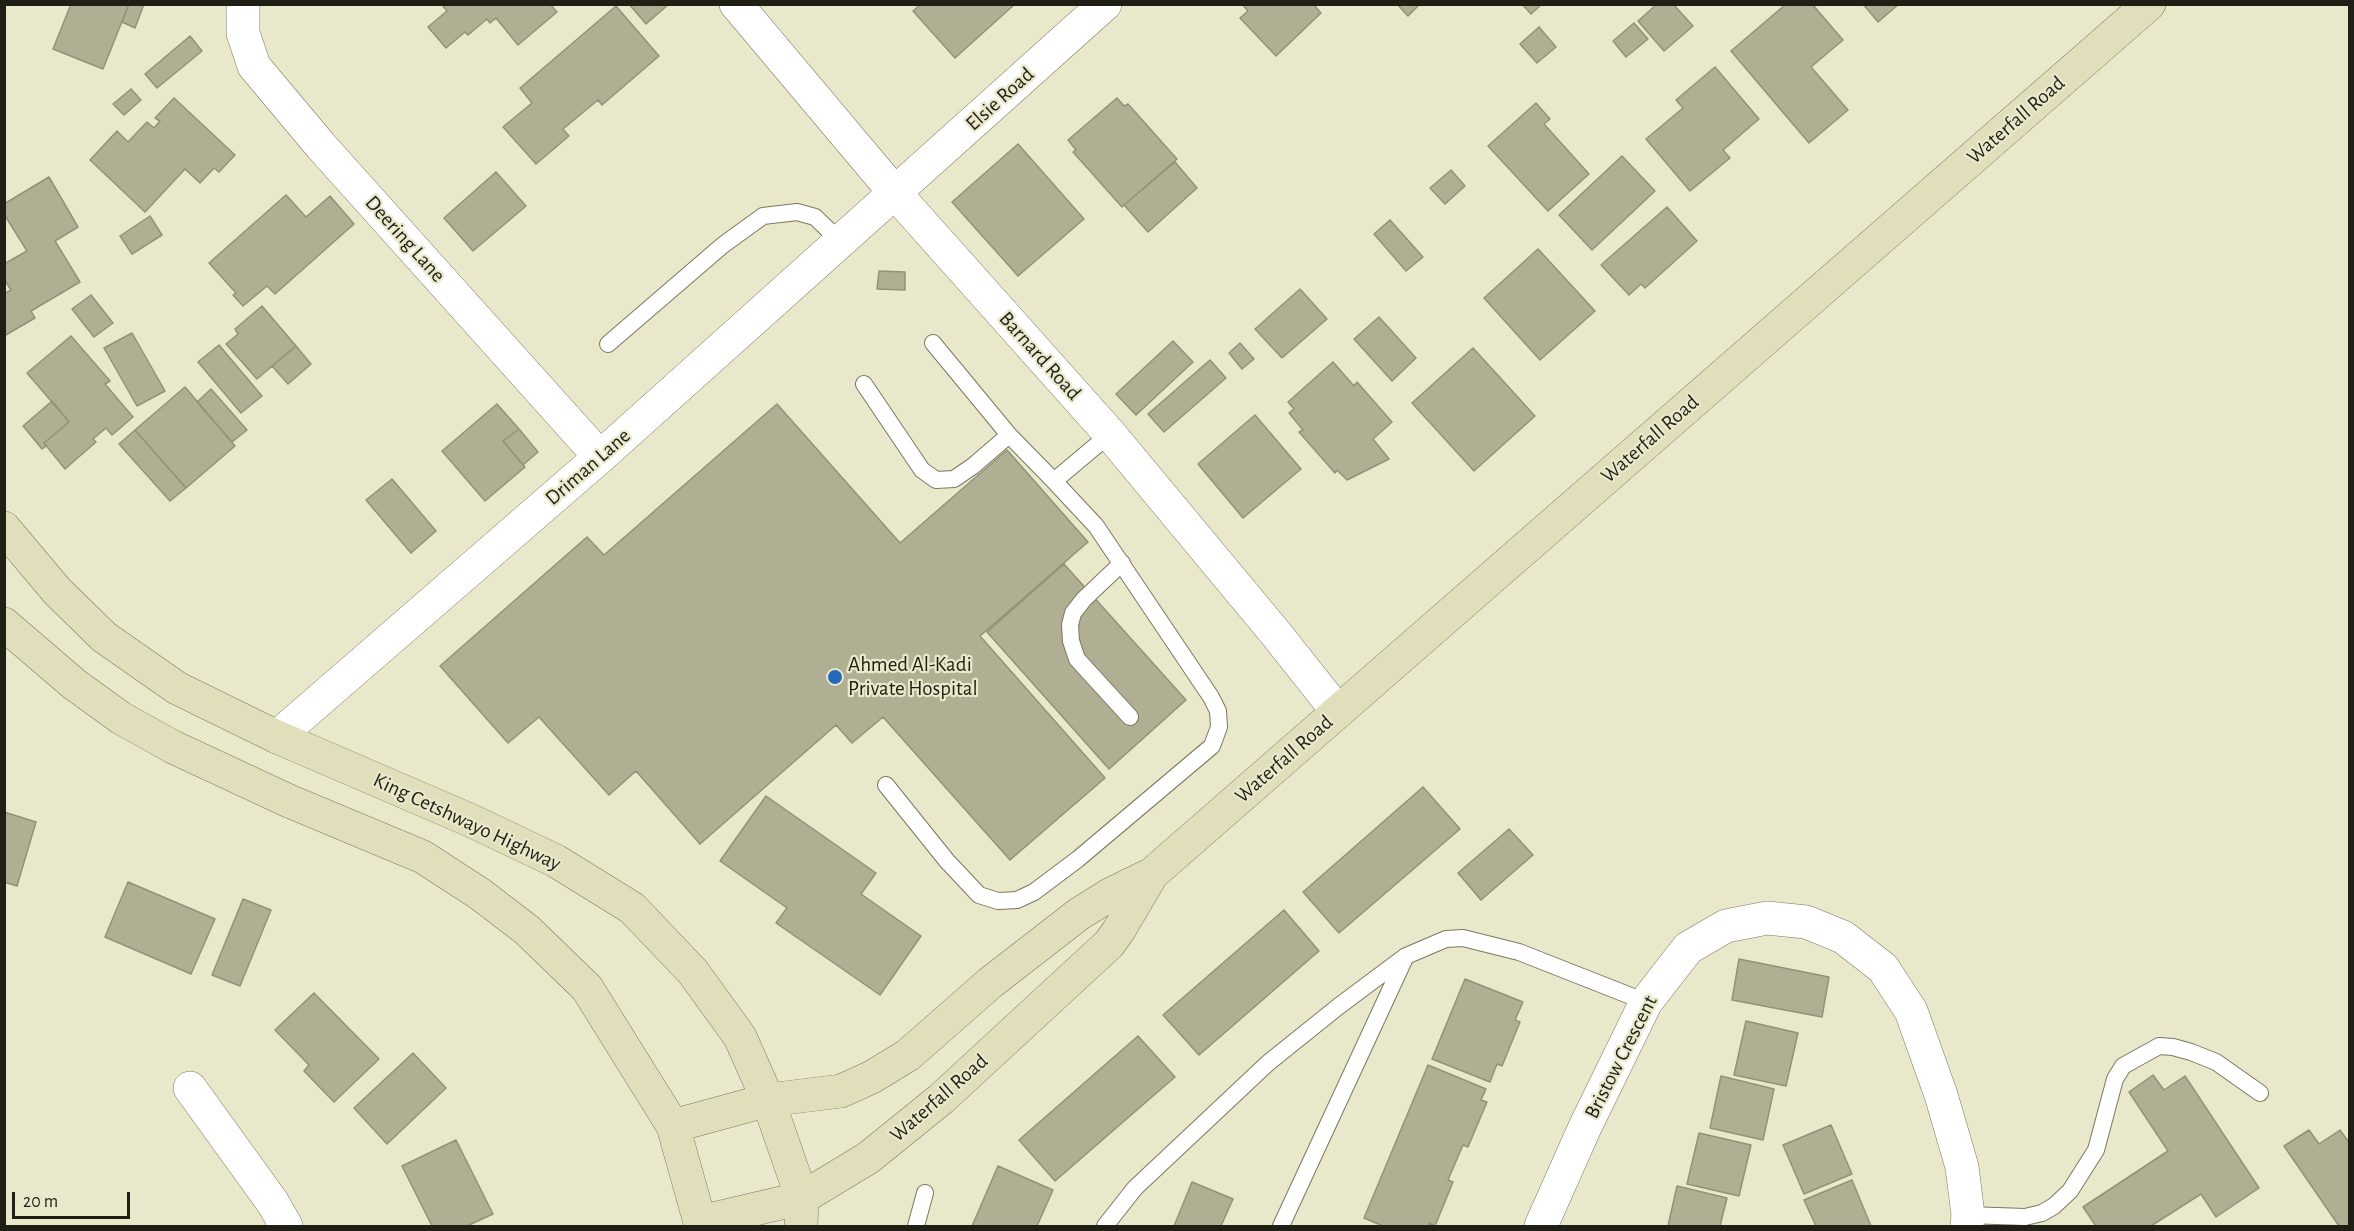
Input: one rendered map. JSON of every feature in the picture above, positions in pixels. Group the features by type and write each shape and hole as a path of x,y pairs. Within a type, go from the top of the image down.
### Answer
{"street":[{"name":"Deering Lane","path":"243,4 243,33 254,66 321,146 600,457"},
{"name":"Barnard Road","path":"736,4 895,193 1110,434 1270,626 1338,712"},
{"name":"Elsie Road","path":"895,193 1105,4"},
{"name":"Waterfall Road","path":"673,1126 768,1100 841,1090 872,1077 908,1055 990,984 1079,914 1111,894 1152,874 2149,4"},
{"name":"Driman Lane","path":"277,737 600,457 895,193"},
{"name":"King Cetshwayo Highway","path":"4,528 57,591 104,637 177,688 277,737 536,851 632,908 693,972 740,1037 768,1100 802,1212"},
{"path":"4,624 74,684 121,718 173,747 289,801 423,857 480,894 527,930 587,988 673,1126 696,1225"},
{"name":"Waterfall Road","path":"696,1225 802,1212 941,1099 1065,986 1119,930 1152,874"},
{"name":"Bristow Crescent","path":"1541,1227 1585,1127 1646,1002 1688,948 1726,926 1767,918 1806,922 1843,937 1883,968 1911,1011 1941,1095 1962,1167 1968,1221"},
{"path":"190,1088 273,1203 286,1227"}],"lane":[{"path":"608,344 723,245 763,216 797,212 815,217 841,242"},
{"path":"886,785 947,861 979,895 998,901 1017,900 1034,892 1192,765 1212,746 1219,727 1218,711 1190,665 1096,526 1009,435 933,343"},
{"path":"864,384 922,470 936,480 954,479 1009,435"},
{"path":"1054,481 1110,434"},
{"path":"1122,563 1084,599 1074,613 1070,625 1071,641 1077,659 1130,717"},
{"path":"1105,1227 1135,1188 1268,1063 1406,956 1446,939 1464,938 1519,952 1646,1002"},
{"path":"1281,1227 1406,956"},
{"path":"1968,1221 2025,1217 2042,1213 2054,1206 2070,1191 2096,1150 2115,1079 2123,1066 2159,1046 2191,1052 2216,1062 2260,1093"},
{"path":"916,1227 925,1194"}],"building":[{"path":"71,4 129,4 103,69 53,49"},
{"path":"129,4 144,4 135,28 122,22"},
{"path":"445,4 550,4 557,12 518,45 496,18 490,23 487,19 468,35 465,32 446,48 428,27 447,11 443,6"},
{"path":"629,4 669,4 646,24"},
{"path":"921,4 1015,4 955,58 913,11"},
{"path":"1242,4 1313,4 1321,13 1276,56 1240,18 1248,11"},
{"path":"1397,4 1420,4 1408,16"},
{"path":"1522,4 1542,4 1531,14"},
{"path":"1657,4 1673,4 1693,26 1664,51 1638,21"},
{"path":"1786,4 1812,4 1843,40 1811,67 1848,110 1809,143 1731,51"},
{"path":"1863,4 1899,4 1878,22"},
{"path":"616,6 659,56 602,105 598,100 563,129 569,136 536,164 503,127 532,103 520,88"},
{"path":"1634,23 1648,39 1626,57 1613,41"},
{"path":"1539,27 1556,47 1537,63 1520,44"},
{"path":"190,36 202,51 157,88 145,74"},
{"path":"1715,67 1759,119 1723,150 1730,158 1690,191 1646,139 1683,108 1676,100"},
{"path":"131,89 141,100 124,115 113,104"},
{"path":"174,98 235,155 219,172 214,168 200,183 185,169 145,212 90,160 117,131 128,142 147,122 154,128 160,121 155,118"},
{"path":"1117,98 1124,106 1128,104 1177,159 1122,207 1073,152 1076,150 1068,140"},
{"path":"1536,103 1550,119 1544,124 1589,174 1548,211 1488,146"},
{"path":"1018,144 1084,219 1018,276 952,202"},
{"path":"1622,156 1655,191 1592,250 1559,215"},
{"path":"1175,162 1197,188 1148,232 1124,205"},
{"path":"1451,170 1465,186 1445,204 1430,188"},
{"path":"496,172 526,206 473,251 444,218"},
{"path":"49,177 78,227 55,241 80,282 31,311 35,318 4,336 4,294 11,290 4,279 4,264 27,251 4,214 4,204"},
{"path":"286,195 306,217 330,196 354,224 275,294 267,286 243,306 233,295 236,293 209,263"},
{"path":"1667,207 1697,241 1645,288 1641,284 1629,295 1601,265"},
{"path":"150,216 162,235 132,254 120,236"},
{"path":"1390,220 1423,257 1406,271 1374,234"},
{"path":"1538,249 1595,311 1540,360 1484,298"},
{"path":"879,271 905,272 905,290 877,289"},
{"path":"1300,289 1327,319 1282,358 1255,329"},
{"path":"91,295 113,323 94,337 72,309"},
{"path":"262,306 296,346 257,379 226,344 238,334 235,329"},
{"path":"1379,317 1416,358 1392,381 1354,339"},
{"path":"132,333 165,391 137,406 104,348"},
{"path":"71,336 110,381 105,384 133,417 112,435 106,428 93,439 96,442 65,469 44,443 69,422 27,373"},
{"path":"1173,341 1193,362 1136,415 1116,394"},
{"path":"1240,343 1254,359 1242,369 1229,353"},
{"path":"219,345 262,396 241,413 198,362"},
{"path":"296,346 311,364 288,384 272,366"},
{"path":"1473,348 1535,416 1474,471 1412,403"},
{"path":"1210,360 1226,378 1164,432 1148,414"},
{"path":"1333,362 1354,386 1357,382 1392,422 1373,439 1389,459 1347,480 1337,470 1335,473 1299,432 1303,430 1289,413 1294,409 1288,402"},
{"path":"185,387 235,446 186,488 135,430"},
{"path":"211,389 247,430 232,442 197,402"},
{"path":"52,401 69,422 44,443 46,446 42,449 23,426"},
{"path":"497,404 519,429 503,441 525,467 485,501 442,451"},
{"path":"777,404 900,543 1007,450 1088,542 980,636 1105,778 1010,860 883,717 852,743 836,725 700,844 636,771 609,795 539,717 508,743 440,666 587,537 604,555"},
{"path":"1255,415 1301,469 1243,518 1198,464"},
{"path":"519,429 538,452 523,465 503,441"},
{"path":"135,430 186,488 170,501 119,444"},
{"path":"392,479 436,531 411,553 366,500"},
{"path":"1064,564 1186,700 1109,769 987,632"},
{"path":"1423,787 1460,829 1339,933 1303,892"},
{"path":"766,796 876,873 861,894 921,936 880,995 776,923 787,908 720,861"},
{"path":"4,812 36,822 17,886 4,882"},
{"path":"1509,829 1533,855 1481,900 1458,873"},
{"path":"128,882 215,919 191,974 105,937"},
{"path":"243,899 271,910 240,986 212,975"},
{"path":"1284,910 1319,951 1199,1055 1163,1015"},
{"path":"1739,959 1829,977 1822,1017 1732,1000"},
{"path":"1465,979 1523,1002 1515,1020 1520,1022 1502,1066 1497,1064 1490,1082 1432,1059"},
{"path":"314,993 379,1059 334,1102 304,1071 309,1065 275,1030"},
{"path":"1746,1021 1798,1033 1786,1086 1734,1075"},
{"path":"1138,1036 1175,1077 1055,1181 1019,1140"},
{"path":"413,1053 446,1088 387,1144 354,1108"},
{"path":"1428,1065 1486,1089 1481,1100 1487,1102 1468,1147 1463,1145 1448,1180 1453,1182 1435,1226 1429,1223 1428,1226 1383,1226 1364,1218"},
{"path":"2153,1075 2164,1090 2185,1076 2259,1188 2216,1217 2201,1194 2151,1226 2096,1226 2083,1207 2168,1151 2129,1092"},
{"path":"1721,1076 1774,1089 1763,1140 1710,1128"},
{"path":"1831,1125 1852,1174 1804,1194 1783,1145"},
{"path":"2309,1130 2319,1144 2340,1130 2350,1144 2350,1226 2339,1226 2284,1146"},
{"path":"1699,1133 1751,1145 1739,1196 1687,1184"},
{"path":"456,1140 493,1214 467,1226 432,1226 402,1166"},
{"path":"998,1166 1053,1190 1037,1226 972,1226"},
{"path":"1852,1180 1871,1226 1816,1226 1804,1200"},
{"path":"1192,1182 1233,1199 1221,1226 1174,1226"},
{"path":"1677,1186 1727,1198 1720,1226 1668,1226"}],"place":[{"name":"Ahmed Al-Kadi Private Hospital","path":"835,677"}]}
